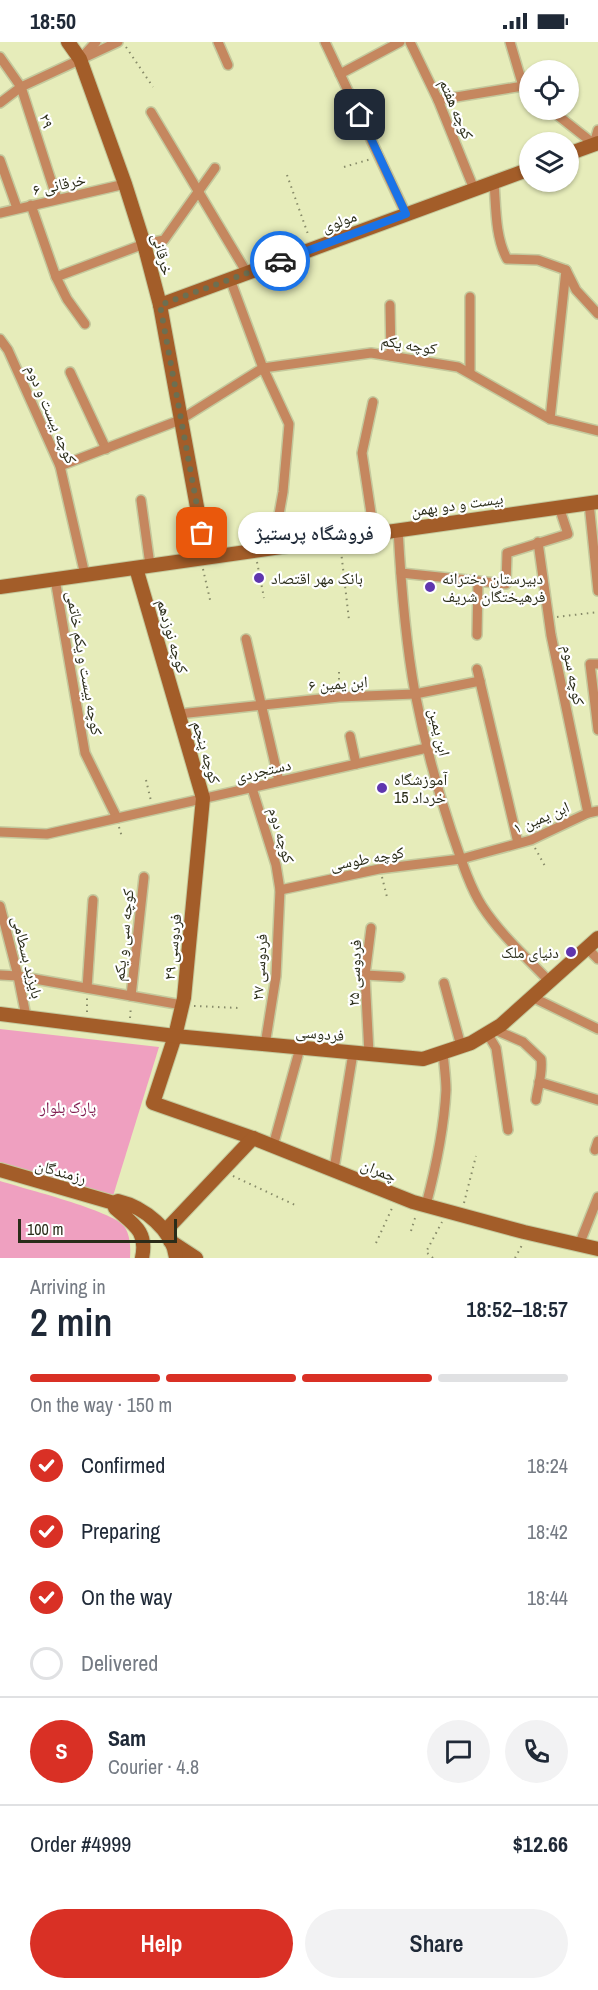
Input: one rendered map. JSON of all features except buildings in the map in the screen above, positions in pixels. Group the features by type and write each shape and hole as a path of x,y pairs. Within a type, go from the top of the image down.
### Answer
{"street":[{"name":"خرقانی","path":"68,42 80,59 125,184 160,305 203,557"},
{"path":"80,59 96,42"},
{"path":"0,103 21,87 118,42"},
{"path":"218,42 228,65"},
{"path":"325,42 406,214"},
{"path":"340,74 400,42"},
{"name":"کوچه هفتم","path":"410,42 438,100 474,189"},
{"path":"510,42 519,68"},
{"name":"۲۹","path":"0,57 21,87 57,200"},
{"path":"438,100 519,90"},
{"path":"152,112 247,273"},
{"path":"564,120 596,144"},
{"path":"596,144 598,130"},
{"path":"579,150 596,144"},
{"path":"0,160 17,208"},
{"path":"56,277 144,244 164,240 215,168"},
{"name":"مولوی","path":"160,305 519,173"},
{"path":"494,182 502,250 507,259 538,260 566,270 576,290 598,314"},
{"name":"خرقانی ۶","path":"0,213 125,184"},
{"path":"32,205 56,277 67,299 85,324"},
{"path":"550,419 566,270"},
{"path":"230,279 263,368 289,424 283,492 273,548"},
{"path":"470,297 470,372"},
{"path":"390,305 391,356"},
{"name":"کوچه بیست و دوم","path":"0,339 8,350 60,466 85,575"},
{"name":"کوچه یکم","path":"180,420 263,368 371,353 458,367 550,419 598,431"},
{"path":"70,372 106,449"},
{"path":"373,402 362,453 374,533"},
{"path":"60,466 180,420"},
{"path":"141,500 150,565"},
{"path":"594,503 598,591"},
{"name":"بیست و دو بهمن","path":"0,586 594,503"},
{"path":"401,573 506,584 507,554 568,534 559,507"},
{"name":"ابن یمین","path":"398,529 415,694 427,748 461,859 481,905 504,934 549,981"},
{"name":"کوچه سوم","path":"538,542 548,618 566,714 593,812"},
{"name":"کوچه نوزدهم","path":"136,567 179,714"},
{"name":"کوچه بیست و یکم خاتمی","path":"55,579 86,753 117,818"},
{"path":"477,635 478,581"},
{"path":"246,639 279,781"},
{"path":"598,664 590,664 598,730"},
{"path":"477,669 518,843"},
{"name":"ابن یمین ۶","path":"262,705 339,697 415,694 480,681"},
{"path":"179,714 262,705"},
{"name":"کوچه پنجم","path":"179,714 203,798"},
{"path":"350,735 356,764"},
{"name":"دستجردی","path":"0,832 47,834 427,748"},
{"name":"کوچه دوم","path":"252,788 276,865 280,890"},
{"name":"فردوسی ۲۹","path":"153,1103 175,1036 182,1005 203,798"},
{"name":"ابن یمین ۱","path":"461,859 531,840 593,812"},
{"name":"کوچه طوسی","path":"280,890 380,869 461,859"},
{"name":"کوچه سی و یکم","path":"131,996 144,877"},
{"name":"فردوسی ۲۷","path":"265,1045 276,976 280,890"},
{"path":"87,988 93,900"},
{"name":"بایزید بسطامی","path":"0,906 26,1016"},
{"name":"فردوسی ۲۵","path":"369,1054 365,975 371,928"},
{"name":"فردوسی","path":"0,1014 175,1036 423,1059 471,1043 490,1031 598,938"},
{"path":"587,948 598,959"},
{"path":"0,975 18,976 182,1005"},
{"path":"365,975 400,977"},
{"path":"444,983 461,1046"},
{"path":"532,997 598,1029"},
{"path":"490,1031 523,1042 541,1059 542,1071 536,1100"},
{"path":"490,1031 496,1048 508,1130"},
{"path":"273,1146 300,1048"},
{"path":"423,1204 440,1153 446,1087 443,1052"},
{"path":"334,1169 353,1053"},
{"path":"538,1082 598,1100"},
{"name":"چمران","path":"153,1103 253,1138 423,1204 528,1233 598,1249"},
{"path":"167,1236 253,1138"},
{"name":"رزمندگان","path":"0,1170 114,1203 118,1200 125,1202 145,1212 167,1236"},
{"path":"579,1245 598,1197"},
{"path":"114,1203 115,1208 141,1232 142,1258"},
{"path":"167,1236 176,1258"},
{"path":"167,1236 196,1258"}],"path":[{"path":"123,42 153,87"},
{"path":"344,166 379,157"},
{"path":"287,175 313,249"},
{"path":"339,539 349,620"},
{"path":"255,550 264,598"},
{"path":"203,557 211,604"},
{"path":"548,618 598,612"},
{"path":"339,672 339,697"},
{"path":"146,780 153,810"},
{"path":"531,840 546,868"},
{"path":"380,869 387,897"},
{"path":"86,1024 87,988"},
{"path":"129,1030 131,996"},
{"path":"182,1005 239,1008"},
{"path":"461,1215 476,1156"},
{"path":"222,1171 296,1205"},
{"path":"376,1243 397,1195"},
{"path":"411,1231 423,1204"},
{"path":"433,1258 426,1252 447,1211"},
{"path":"514,1258 528,1233"}],"green space":[{"name":"پارک بلوار","path":"0,1029 159,1047 113,1196 0,1164"},
{"path":"0,1181 86,1207 116,1220 124,1226 128,1233 130,1258 0,1258"}],"way so far":[{"path":"202,533 160,305 280,261"}],"place":[{"name":"فروشگاه پرستيژ","path":"202,533"},
{"name":"بانک مهر اقتصاد","path":"259,578"},
{"name":"دبیرستان دخترانه فرهیختگان شریف","path":"430,587"},
{"name":"آموزشگاه 15 خرداد","path":"382,788"},
{"name":"دنیای ملک","path":"571,952"}],"route":[{"path":"280,261 406,214 360,115"}]}
